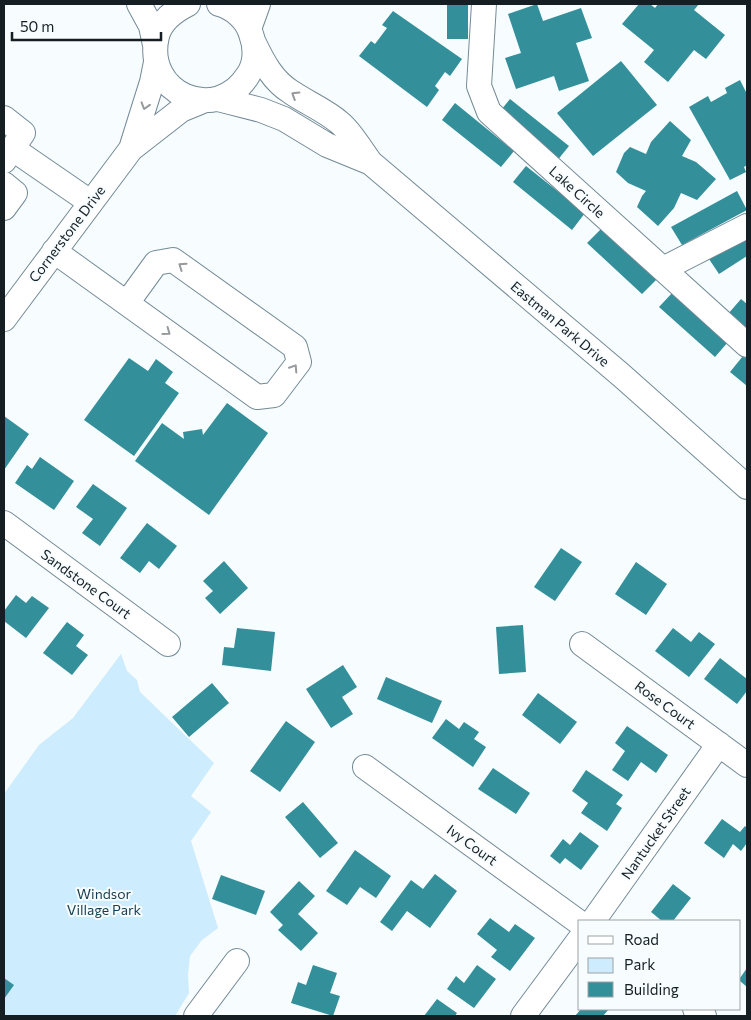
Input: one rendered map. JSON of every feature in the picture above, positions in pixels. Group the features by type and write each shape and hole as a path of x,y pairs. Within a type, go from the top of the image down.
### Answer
{"street":[{"path":"139,4 151,26 155,54"},
{"name":"Cornerstone Drive","path":"131,149 152,82 158,32 165,20 176,10 188,4"},
{"name":"Eastman Park Drive","path":"219,4 225,5 239,15 252,36 263,62 278,81 289,91 324,110 342,124 370,163 621,375 747,487"},
{"name":"Cornerstone Drive","path":"4,319 131,149 181,110 232,93 242,84 250,71 254,58 252,36 258,4"},
{"name":"Lake Circle","path":"484,4 479,86 489,112 747,345"},
{"name":"Eastman Park Drive","path":"155,54 162,77 173,89 187,98 211,100 261,110 284,119 327,145 370,163"},
{"path":"4,118 23,133 8,155 90,202"},
{"path":"4,184 15,193 4,208"},
{"path":"663,270 747,226"},
{"path":"54,251 256,397 274,396 299,362 295,347 172,260 156,264 127,303"},
{"name":"Sandstone Court","path":"4,523 168,644"},
{"name":"Rose Court","path":"582,644 747,765"},
{"name":"Nantucket Street","path":"594,920 719,744"},
{"name":"Ivy Court","path":"365,767 578,922"},
{"path":"523,1016 578,942"},
{"path":"196,1016 237,961"}],"green space":[{"name":"Windsor Village Park","path":"121,654 127,671 137,680 140,692 214,763 191,796 211,812 191,841 218,928 202,940 190,956 189,993 175,1016 4,1016 4,794 39,745 73,718"}],"building":[{"path":"447,4 468,4 468,39 447,39"},
{"path":"537,4 543,21 581,8 592,38 576,43 589,81 559,91 554,76 516,89 505,58 521,53 508,14"},
{"path":"639,4 650,4 655,8 658,4 699,4 694,10 725,35 706,59 694,50 668,82 644,62 654,50 622,24"},
{"path":"393,11 462,59 450,76 445,72 435,86 439,90 427,107 359,56 371,41 375,44 387,28 382,25"},
{"path":"621,61 657,105 593,156 557,113"},
{"path":"740,80 747,94 747,165 744,167 746,172 730,180 689,107 708,96 711,102 727,93 725,88"},
{"path":"510,99 569,146 556,162 497,115"},
{"path":"455,103 514,151 501,167 442,120"},
{"path":"670,121 691,140 682,156 696,162 716,179 697,200 681,193 674,208 658,226 637,207 646,191 628,183 616,172 624,153 630,147 646,154 651,142"},
{"path":"526,166 585,213 572,230 513,182"},
{"path":"737,191 747,210 682,245 671,227"},
{"path":"602,228 657,279 642,294 587,243"},
{"path":"747,231 747,256 719,274 707,256"},
{"path":"673,292 728,342 715,357 659,307"},
{"path":"741,299 747,304 747,332 728,314"},
{"path":"743,356 747,359 747,386 730,372"},
{"path":"129,358 148,371 156,359 173,372 165,383 179,393 134,456 84,420"},
{"path":"227,403 268,433 209,515 135,461 162,423 184,439 183,432 202,429 203,435"},
{"path":"4,416 29,434 4,470"},
{"path":"40,457 74,481 54,510 15,483 27,465 32,469"},
{"path":"93,484 127,508 100,546 82,533 93,519 76,507"},
{"path":"147,523 177,546 159,569 149,561 140,573 120,558"},
{"path":"561,548 582,562 555,601 534,587"},
{"path":"224,561 248,588 220,614 205,598 213,591 203,581"},
{"path":"636,562 667,584 646,615 615,594"},
{"path":"16,595 26,603 32,596 49,608 26,638 4,621 4,611"},
{"path":"67,622 84,635 76,646 88,655 72,675 43,653"},
{"path":"523,625 526,672 499,674 496,627"},
{"path":"237,628 275,632 271,671 222,665 224,647 234,648"},
{"path":"673,628 691,642 699,632 715,644 689,677 655,651"},
{"path":"720,658 747,679 747,691 737,704 704,679"},
{"path":"343,665 357,687 342,697 353,714 331,728 306,689"},
{"path":"386,677 442,701 432,723 377,699"},
{"path":"212,683 229,703 189,737 172,717"},
{"path":"538,693 577,722 560,744 522,715"},
{"path":"446,719 459,729 464,722 479,732 474,739 486,747 473,767 432,738"},
{"path":"286,721 315,742 280,792 250,771"},
{"path":"627,726 668,755 656,773 641,762 628,781 612,770 625,751 615,743"},
{"path":"493,768 530,793 516,814 478,789"},
{"path":"586,770 623,795 616,804 622,808 607,831 581,813 588,803 572,791"},
{"path":"303,802 338,843 320,858 285,817"},
{"path":"722,819 740,832 745,826 747,828 747,843 741,851 733,844 724,858 704,843"},
{"path":"580,832 599,846 581,870 565,858 560,864 550,856 563,839 570,845"},
{"path":"355,850 391,876 376,898 360,887 347,905 326,891"},
{"path":"435,874 457,891 430,928 407,911 392,931 380,922 411,880 423,889"},
{"path":"221,875 265,891 256,915 212,899"},
{"path":"299,881 315,896 298,914 318,933 301,951 278,930 283,925 270,912"},
{"path":"673,884 691,898 674,920 661,920 651,912"},
{"path":"490,918 509,932 515,924 535,938 510,971 491,957 497,950 477,934"},
{"path":"313,965 337,973 330,993 340,996 333,1016 291,1003 298,982 306,985"},
{"path":"477,965 496,979 474,1008 447,989 456,976 464,983"},
{"path":"747,968 747,987 741,982 741,977"},
{"path":"4,978 14,985 4,999"},
{"path":"437,999 457,1013 455,1016 424,1016"},
{"path":"580,1010 608,1010 603,1016 575,1016"}]}
